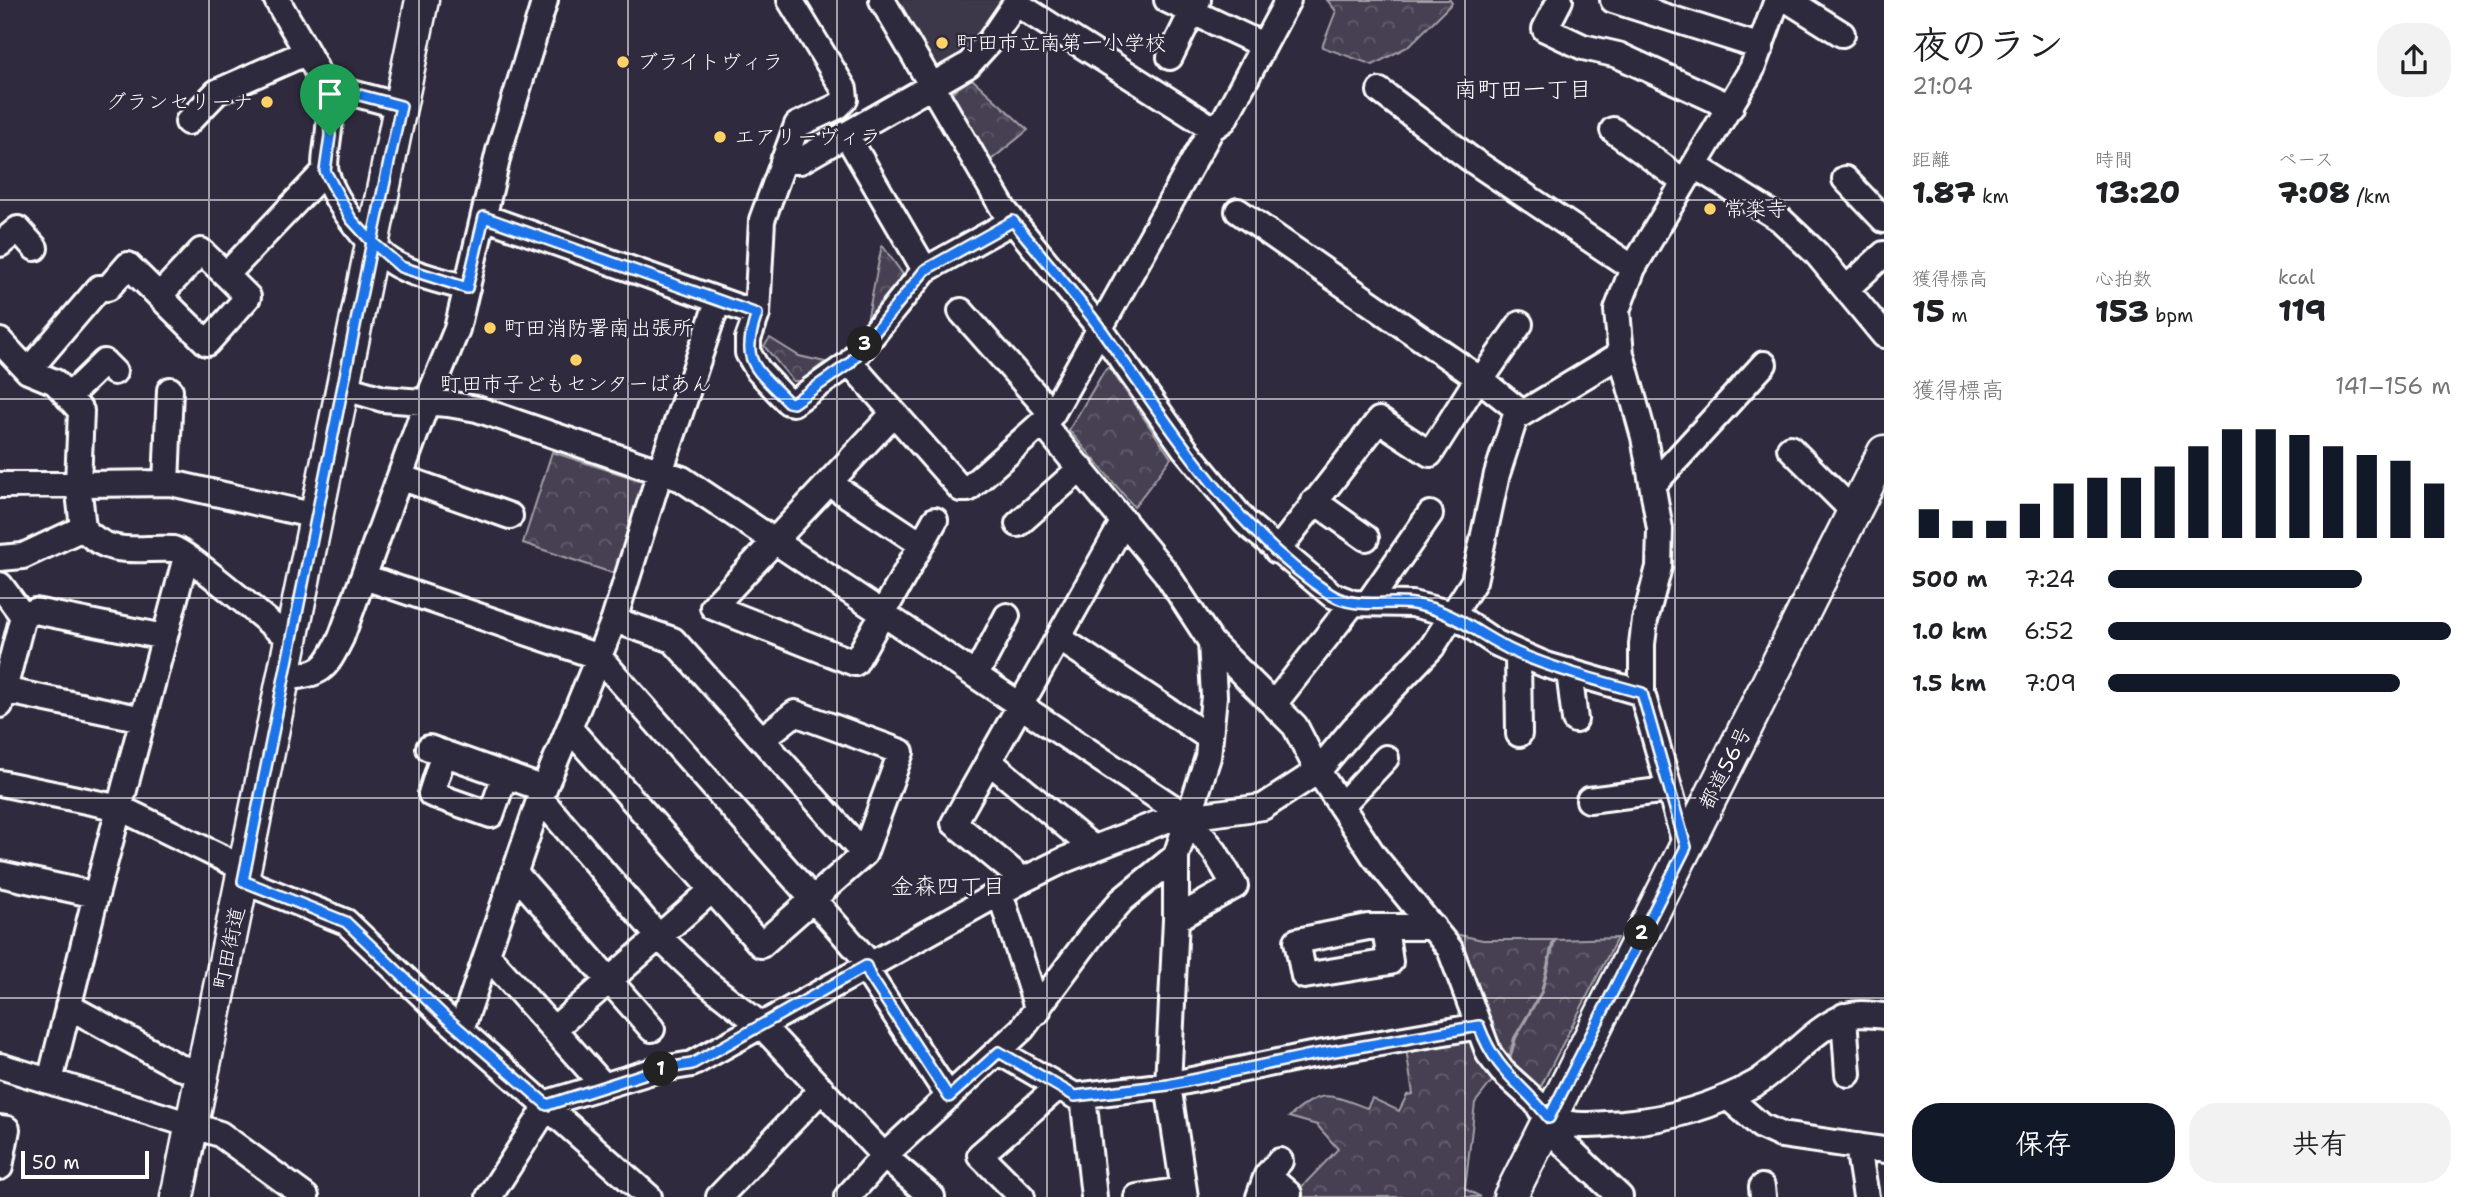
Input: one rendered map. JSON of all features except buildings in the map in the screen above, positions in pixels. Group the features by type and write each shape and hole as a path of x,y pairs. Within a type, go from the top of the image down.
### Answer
{"main road":[{"name":"町田街道","path":"177,1197 422,0"},
{"name":"都道56号","path":"1510,1197 1854,512 1880,472"}],"street":[{"path":"226,275 325,171 330,136 329,105 322,85 276,0"},
{"path":"285,678 317,674 329,662 364,578 427,402 457,329 499,151 545,0"},
{"path":"790,0 844,89 845,99 838,106 797,125 762,220 757,314 748,339 748,353 758,370 788,402 800,401 850,363 925,270 1013,221"},
{"path":"882,0 1013,221 1101,330 1185,449 1245,522 1332,595 1361,603 1412,604 1453,614 1496,643 1518,653 1642,693"},
{"path":"1167,0 1195,5 1263,45"},
{"path":"850,363 961,488 968,489 1048,419 1101,330 1212,128 1224,121 1288,0"},
{"path":"1560,0 1545,29 1583,47 1618,55 1731,107"},
{"path":"1613,0 1687,10 1761,47"},
{"path":"1686,847 1667,790 1642,693 1645,620 1656,584 1661,549 1644,437 1620,354 1617,310 1633,268 1731,107 1761,47 1777,0"},
{"path":"1788,0 1842,34"},
{"path":"783,161 800,161 968,65 990,41 1018,2 1212,128"},
{"path":"1170,57 1195,5"},
{"path":"188,122 217,92 305,53"},
{"path":"322,85 401,106"},
{"path":"1380,91 1469,158 1633,268"},
{"path":"1613,130 1689,174 1780,219 1817,254 1884,335"},
{"path":"846,134 925,270"},
{"path":"325,171 351,219 401,267 467,288"},
{"path":"1845,179 1884,220"},
{"path":"1238,211 1479,379 1522,413"},
{"path":"484,217 757,314"},
{"path":"0,244 18,229 35,248"},
{"path":"28,371 99,288 108,288 128,265 207,343 248,297 201,251 160,295"},
{"path":"1846,289 1884,254"},
{"path":"461,1030 542,793 614,620 660,472 718,301"},
{"path":"961,311 1048,419 1081,468 1166,573 1211,642 1295,726 1318,771 1374,856 1450,949 1489,1054 1502,1071 1536,1102 1549,1118 1562,1142 1620,1197"},
{"path":"1277,551 1314,500 1379,420 1430,454 1479,379 1520,324"},
{"path":"0,341 28,371 55,382 82,411 78,483 83,528 92,538 111,549 176,549 277,629 294,633"},
{"path":"489,1197 547,1105 656,1070 692,1064 1023,880 1093,848 1185,816 1263,807 1318,771 1354,728 1432,647 1474,581 1497,474 1515,418 1620,354"},
{"path":"68,397 104,362 114,372"},
{"path":"1653,485 1760,377"},
{"path":"342,387 383,399 448,404 505,417 682,480 1185,816 1215,852 1235,886 1176,919"},
{"path":"166,483 170,390"},
{"path":"894,413 713,607 855,663 934,520"},
{"path":"1790,448 1854,512"},
{"path":"1018,524 1081,468"},
{"path":"400,477 510,516"},
{"path":"0,485 166,483 207,489 316,516"},
{"path":"829,483 921,544"},
{"path":"1314,500 1366,538"},
{"path":"1023,880 954,823 1124,521"},
{"path":"1274,704 1429,526"},
{"path":"0,558 23,556 83,528"},
{"path":"50,1081 96,895 186,557"},
{"path":"364,578 600,657 863,956 870,976 949,1097"},
{"path":"0,584 23,616"},
{"path":"23,616 34,611 163,637"},
{"path":"23,616 2,698 143,719"},
{"path":"975,676 1007,616"},
{"path":"614,620 674,640 864,855"},
{"path":"1059,638 1210,738"},
{"path":"1137,1197 1184,1193 1168,1085 1176,919 1176,856 1185,816 1208,757 1214,696 1211,642"},
{"path":"1518,653 1519,734"},
{"path":"1569,671 1575,720"},
{"path":"570,729 761,945 864,855 901,752 794,713 762,739"},
{"path":"505,775 491,815 431,794 437,751 505,775 542,793 659,937 706,982 762,1026 884,1156 932,1197"},
{"path":"1341,806 1386,758"},
{"path":"990,762 1093,848"},
{"path":"0,783 120,808 244,875 346,922 461,1030 649,1197"},
{"path":"1589,800 1667,790"},
{"path":"850,1196 884,1156 999,1052 1038,1011 1093,933 1122,900 1176,856"},
{"path":"514,872 652,1029"},
{"path":"0,874 96,895"},
{"path":"554,1029 712,890"},
{"path":"1000,892 1038,1011"},
{"path":"1385,928 1433,927"},
{"path":"487,955 604,1086"},
{"path":"68,1006 179,1067 203,1073"},
{"path":"1549,1118 1568,1126 1644,1121 1693,1112 1729,1098 1759,1081 1798,1048 1844,1016 1860,1013 1884,1016"},
{"path":"1844,1016 1847,1074"},
{"path":"999,1052 1075,1096 1083,1096 1168,1085 1306,1056 1479,1026"},
{"path":"0,1066 220,1134 243,1147 306,1197"},
{"path":"1022,1197 980,1155 1058,1087"},
{"path":"719,1197 822,1089"},
{"path":"1083,1096 1094,1197"},
{"path":"1729,1098 1761,1126 1782,1135 1884,1150"},
{"path":"0,1128 7,1129 0,1167"},
{"path":"1858,1146 1866,1197"},
{"path":"1269,1178 1289,1194"}],"shaded area":[{"name":"町田市立南第一小学校","path":"890,0 1003,0 980,33 960,52 935,68"}],"green space":[{"path":"1327,0 1450,0 1452,3 1409,46 1373,65 1322,47 1336,11"},
{"path":"972,79 1028,130 991,160 951,93"},
{"path":"882,245 907,280 865,331"},
{"path":"770,338 799,356 825,362 800,381 793,381 764,346"},
{"path":"1109,367 1171,458 1134,507 1069,430"},
{"path":"552,452 642,481 647,492 621,576 523,543"},
{"path":"1445,932 1483,940 1553,940 1541,992 1514,1038 1507,1066"},
{"path":"1617,938 1537,1094 1508,1067 1516,1038 1542,992 1555,940"},
{"path":"1473,1030 1496,1076 1475,1103 1465,1189 1481,1197 1292,1197 1338,1149 1317,1125 1289,1117 1310,1102 1325,1096 1367,1108 1372,1098 1399,1111 1407,1095 1413,1094 1405,1043"}],"place":[{"name":"町田市立南第一小学校","path":"942,43"},
{"name":"ブライトヴィラ","path":"623,62"},
{"name":"グランセリーナ","path":"267,102"},
{"name":"エアリーヴィラ","path":"720,137"},
{"name":"常楽寺","path":"1710,209"},
{"name":"町田消防署南出張所","path":"490,328"},
{"name":"町田市子どもセンターばあん","path":"576,360"}],"district":[{"name":"南町田一丁目","path":"1523,89"},
{"name":"金森四丁目","path":"948,886"}],"route":[{"path":"330,136 325,171 351,219 372,242 243,881 346,922 443,1015 547,1105 656,1070 692,1064 790,1012 866,966 949,1097 999,1052 1075,1096 1168,1085 1306,1056 1479,1026 1489,1054 1502,1071 1536,1102 1549,1118 1686,847 1667,790 1642,693 1546,665 1496,643 1453,614 1412,604 1353,603 1332,595 1245,522 1185,449 1101,330 1013,221 925,270 850,363 800,401 793,403 788,402 758,370 748,353 748,339 757,314 484,217 467,288 401,267 387,258 372,242 401,106 322,85 329,105 330,136"}]}
